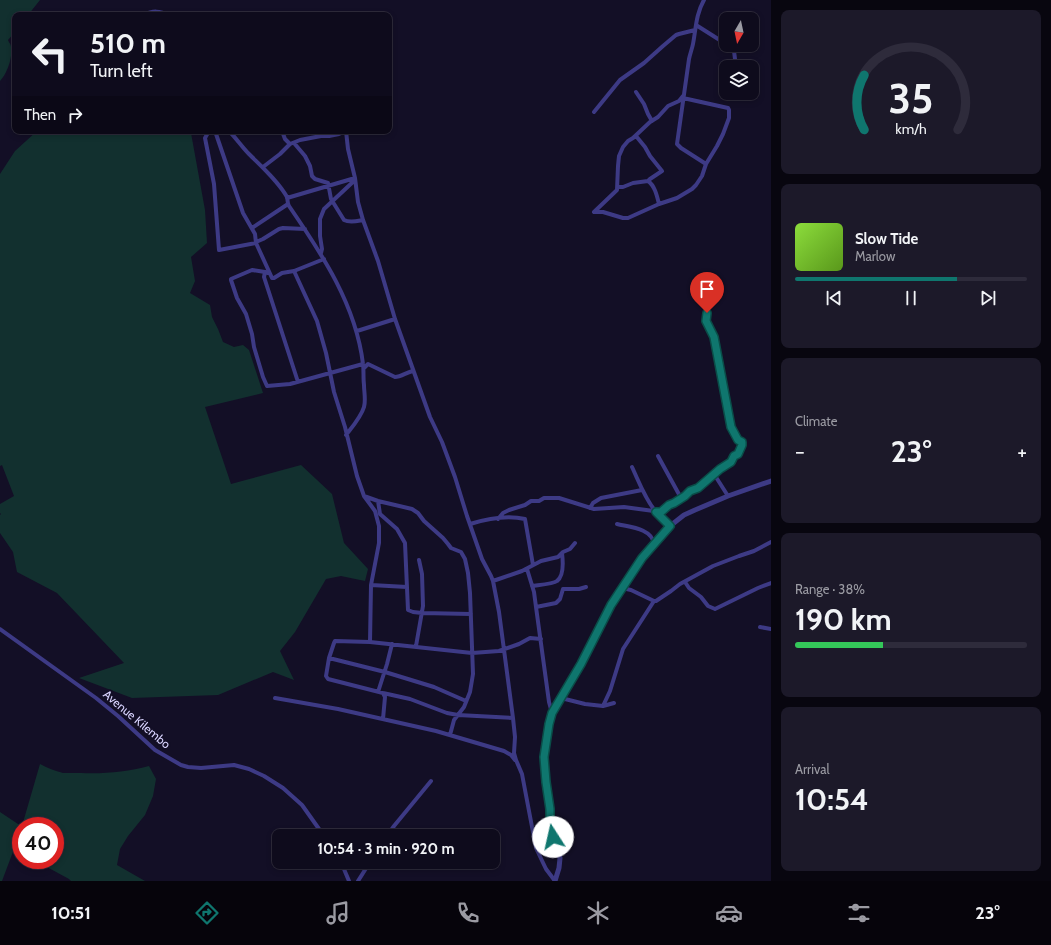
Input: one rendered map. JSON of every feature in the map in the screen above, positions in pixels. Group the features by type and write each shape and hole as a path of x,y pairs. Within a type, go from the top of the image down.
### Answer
{"street":[{"path":"704,0 699,9 693,47 689,59 677,145 706,164"},
{"path":"696,24 719,40"},
{"path":"594,112 620,80 644,63 676,35 695,30"},
{"path":"636,92 652,121"},
{"path":"684,97 728,108 730,110 723,134 696,185 677,198 628,218 603,212 594,212 615,192 618,187 617,170 622,148 628,141 658,117 668,106 678,102 684,97"},
{"path":"207,134 205,138 214,184 220,250 256,243 279,229 305,229"},
{"path":"216,134 243,213 255,234 256,243 267,273 274,278 282,273 294,272 324,259"},
{"path":"232,134 248,153 275,181 287,198 288,204 296,214 324,259 340,289 357,332 364,369 364,406 358,419 346,435"},
{"path":"283,134 285,139 305,156 310,166 312,176 315,179 328,183 332,201 344,220 351,222 363,220"},
{"path":"263,167 292,144 300,140 339,134"},
{"path":"346,134 358,202 378,261 395,319 430,417 442,442 453,471 482,560 491,576 499,612 514,718 514,753 522,774 535,845 546,869 555,881"},
{"path":"618,187 648,181 662,172 636,136"},
{"path":"287,198 329,185 355,179"},
{"path":"320,253 322,249 320,219 324,209 355,179"},
{"path":"648,181 655,190 660,204"},
{"path":"252,228 288,204"},
{"path":"267,273 252,270 230,280 237,298 246,314 254,347 267,386 290,384 363,364"},
{"path":"294,272 317,321 352,461 364,496 375,511 379,526 379,543 371,585 370,642"},
{"path":"267,273 264,279 298,382"},
{"path":"498,519 503,513 525,505 531,501 539,501 550,498 563,499 590,508 598,509 624,507 661,512 690,491 698,488 731,462 734,456 738,454 742,442 738,440 731,427 714,337 706,321 708,305"},
{"path":"357,332 395,319"},
{"path":"364,369 368,364 395,377 413,371"},
{"path":"658,456 681,498"},
{"path":"632,466 642,490 656,512 670,526"},
{"path":"714,474 728,496"},
{"path":"555,881 560,868 560,858 550,823 550,809 546,786 544,757 552,713 581,664 611,605 642,558 670,526 680,518 695,510 728,496 771,481"},
{"path":"590,508 593,503 601,498 642,490"},
{"path":"364,496 412,509 443,538 451,548 461,552 465,559 468,573 471,614 473,674 471,688 464,707 454,720 450,734"},
{"path":"378,501 380,514 398,529 405,543 408,610 422,613 471,614"},
{"path":"509,510 510,514 516,518"},
{"path":"470,524 484,520 524,518 526,520 533,565"},
{"path":"617,524 638,529 647,533 652,537 654,545"},
{"path":"603,706 610,691 623,649 654,601 671,592 680,584 713,566 754,551 771,542"},
{"path":"492,582 527,569 541,561 558,557 570,549 575,543"},
{"path":"532,586 559,580 563,562 562,553"},
{"path":"416,646 422,613 422,584 419,560"},
{"path":"527,569 536,607 549,702 552,713"},
{"path":"685,582 689,588 701,597 708,606 715,609 771,583"},
{"path":"371,585 407,587"},
{"path":"536,607 556,603 560,599 563,589 586,587"},
{"path":"622,588 631,590 654,601"},
{"path":"760,627 771,629"},
{"name":"Avenue Kilembo","path":"0,629 96,698 155,750 181,765 188,767 201,768 234,765 249,769 264,776 283,788 302,805 319,829"},
{"path":"514,718 458,715 438,710 410,699 381,693 326,678 329,658 335,641 416,646 472,653 500,651 530,638 541,639"},
{"path":"381,693 392,644"},
{"path":"329,658 385,672 434,687 466,701"},
{"path":"381,693 385,697 383,719"},
{"path":"275,698 450,734 504,751 516,760"},
{"path":"561,698 579,703 603,706 614,703"},
{"path":"464,707 467,716"},
{"path":"392,829 431,781"},
{"path":"344,869 349,881"},
{"path":"358,881 366,869"}],"green space":[{"path":"0,0 40,0 30,12 12,12 12,35 8,40 11,46 10,60 5,74 0,81"},
{"path":"34,134 191,134 205,210 207,243 191,257 195,281 190,293 210,305 212,317 223,342 234,347 243,345 249,350 263,393 205,407 231,484 301,465 332,494 344,543 368,569 365,581 341,576 326,579 295,632 280,651 294,680 273,672 218,695 132,698 79,678 124,663 57,593 17,572 13,552 0,533 0,504 14,496 2,465 0,466 0,174 15,151"},
{"path":"40,764 63,773 115,772 149,766 156,779 153,796 145,815 128,836 120,849 117,865 145,881 71,881 51,869 64,869 64,817 25,817"},
{"path":"0,812 12,820 12,854 2,881 0,881"}],"route":[{"path":"553,837 544,771 544,757 552,713 581,664 611,605 647,551 670,526 656,512 662,511 690,491 698,488 720,469 731,462 734,456 738,454 742,445 742,442 738,440 731,427 714,337 706,321 707,313"}]}
